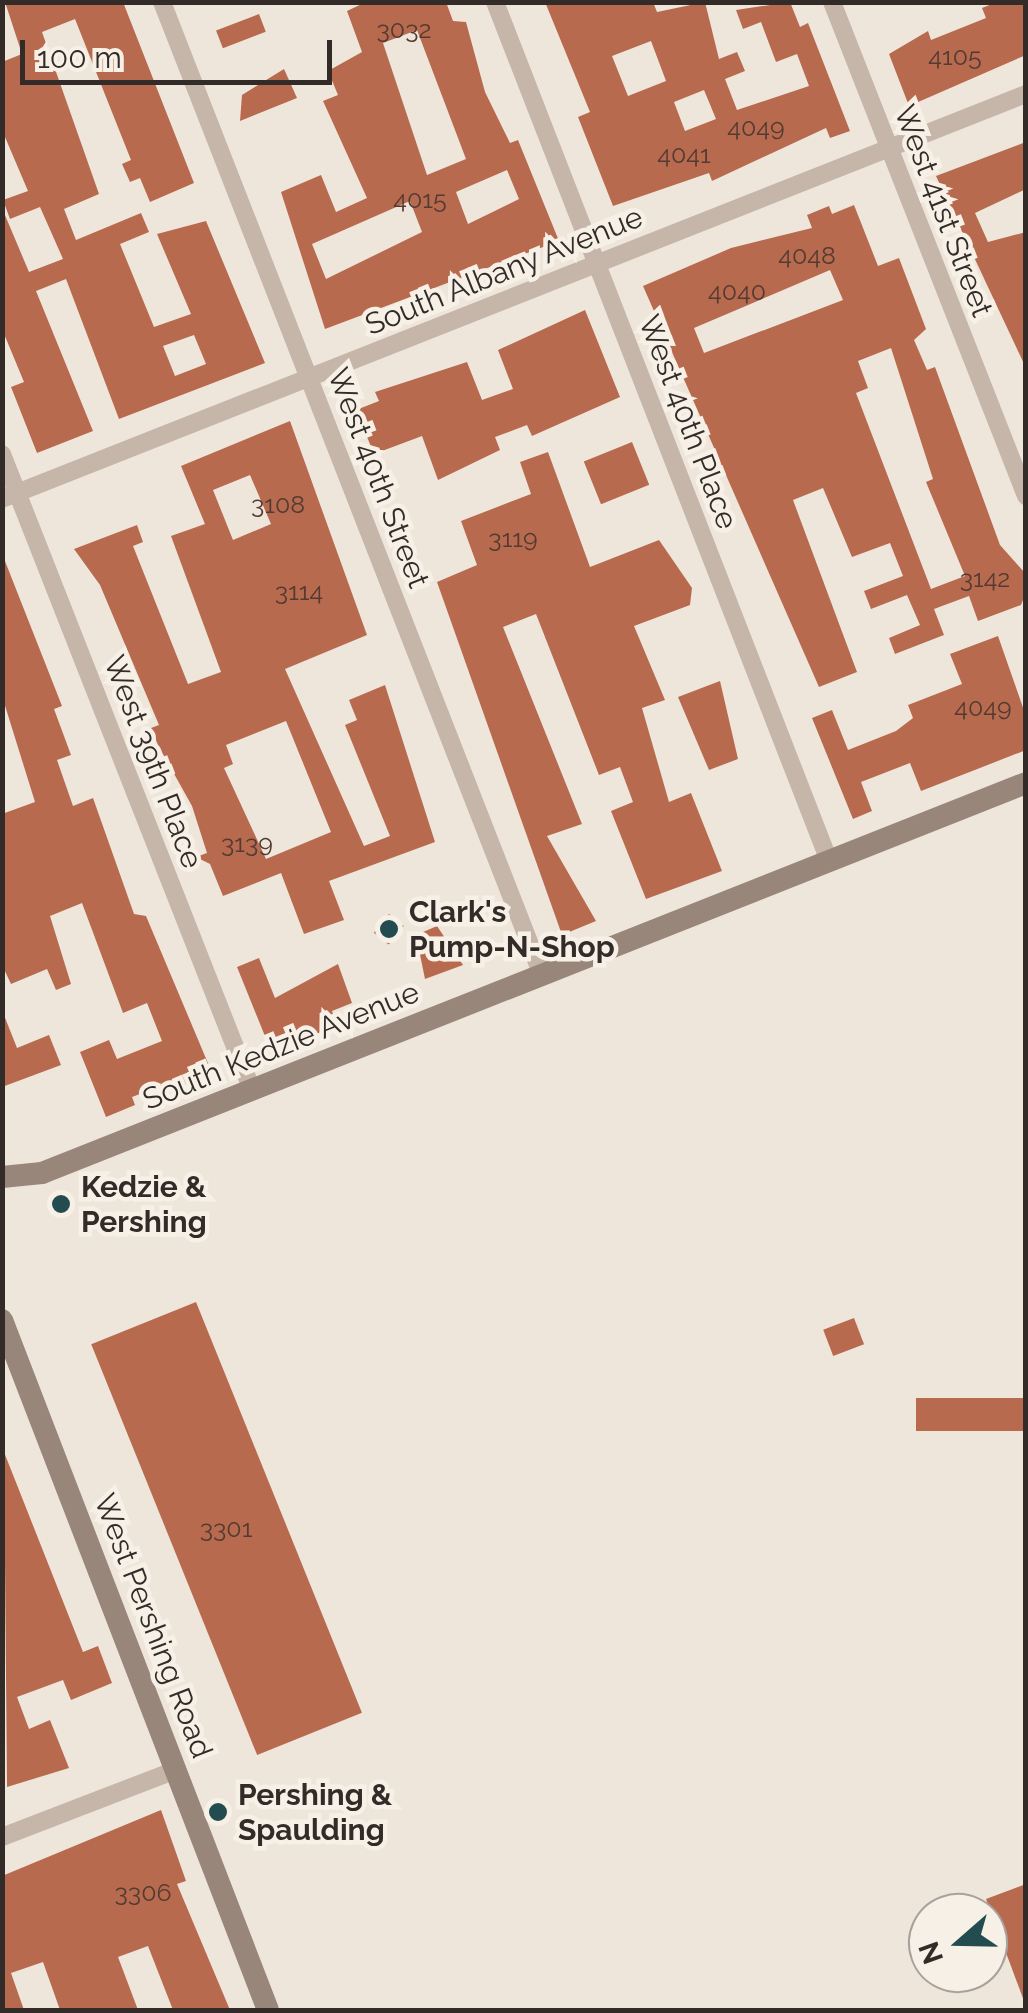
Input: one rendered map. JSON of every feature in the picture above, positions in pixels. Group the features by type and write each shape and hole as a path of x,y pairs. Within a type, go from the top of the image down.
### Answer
{"main road":[{"name":"South Kedzie Avenue","path":"2,1177 42,1174 1026,783"},
{"name":"West Pershing Road","path":"2,1320 268,2010"}],"street":[{"name":"West 40th Street","path":"162,2 542,975"},
{"name":"West 40th Place","path":"495,2 829,861"},
{"name":"West 41st Street","path":"832,2 1026,496"},
{"name":"South Albany Avenue","path":"10,496 1026,94"},
{"name":"West 39th Place","path":"2,454 10,496 252,1090"},
{"path":"2,1837 176,1770"}],"building":[{"path":"5,2 123,2 194,183 150,202 140,178 130,182 122,164 131,160 75,19 42,32 99,194 64,209 76,240 141,213 149,232 120,244 154,327 191,314 157,234 206,221 265,363 119,419 66,279 36,291 93,431 37,453 11,387 24,382 2,329 2,208 29,272 63,259 40,207 10,219 3,200 28,191 2,130 2,62 22,54","holes":["194,335 206,364 175,376 163,346"]},
{"path":"366,2 446,2 453,21 466,22 485,92 510,143 518,140 559,241 325,329 281,192 321,175 336,212 367,198 323,101 338,95 328,71 362,52 347,11","holes":["417,30 466,159 427,175 383,43","507,170 519,199 468,224 456,192","410,201 422,232 326,279 312,244"]},
{"path":"545,2 653,2 657,12 705,2 719,59 737,52 745,71 725,79 737,110 809,86 797,54 776,62 761,22 743,29 736,10 790,2 800,27 808,23 850,131 830,138 826,128 712,181 709,173 613,206 578,117 590,112","holes":["651,41 666,81 628,96 612,56","704,90 716,119 685,131 674,102"]},
{"path":"997,2 1026,2 1026,55 909,106 889,54 928,31 931,40 986,18 982,8"},
{"path":"259,14 266,32 223,48 216,30"},
{"path":"284,69 297,98 240,121 242,95"},
{"path":"1026,142 1026,189 975,213 988,242 1026,232 1025,366 936,176"},
{"path":"854,205 878,266 899,258 926,329 914,340 927,370 935,367 1000,545 1025,573 1025,595 1021,605 978,621 969,596 934,609 944,635 895,654 889,638 920,625 907,595 871,609 864,591 903,576 890,543 852,557 823,488 793,500 857,672 819,687 643,286 731,248 812,228 807,215 829,206 832,214","holes":["830,270 843,300 704,353 694,328","891,348 933,479 926,482 965,576 931,589 856,393 868,388 858,361"]},
{"path":"585,310 620,397 532,436 527,425 495,437 500,450 438,480 422,436 374,454 356,410 379,401 375,392 467,362 482,400 513,389 498,350"},
{"path":"290,421 367,635 285,669 364,846 390,836 345,725 357,720 349,700 385,685 435,842 329,881 344,920 304,934 281,873 223,896 210,864 196,857 207,853 192,806 158,745 151,728 159,725 100,585 74,549 137,525 143,542 133,546 188,684 221,672 171,536 205,524 181,466","holes":["250,475 271,524 233,540 213,490","286,721 331,832 266,859 224,768 233,764 226,745"]},
{"path":"632,442 649,485 601,504 584,461"},
{"path":"548,452 590,567 659,540 692,588 690,605 634,626 665,700 642,708 669,802 691,793 722,871 646,899 611,811 633,802 620,767 599,775 536,614 503,627 582,824 547,836 596,921 562,935 437,582 477,565 461,521 531,494 520,462"},
{"path":"3,556 62,706 54,709 71,755 57,760 73,806 93,798 134,914 146,916 210,1068 181,1088 178,1080 132,1097 135,1105 106,1117 80,1052 109,1040 117,1059 162,1041 147,1003 123,1013 82,903 50,916 71,984 56,990 47,969 11,984 2,965 2,814 35,802 2,696"},
{"path":"998,636 1026,716 1026,750 921,791 910,763 861,782 872,811 853,819 812,718 832,710 848,750 896,731 913,718 908,705 962,684 950,654"},
{"path":"720,681 738,759 709,770 678,697"},
{"name":"Clark's Pump-N-Shop","path":"389,914 404,926 389,945 374,933"},
{"path":"437,926 463,965 425,979 416,935"},
{"path":"259,958 275,998 338,964 352,1003 332,1011 337,1026 271,1051 237,967"},
{"path":"4,1015 17,1048 49,1035 61,1065 2,1087"},
{"path":"196,1302 362,1713 257,1755 91,1344"},
{"path":"854,1318 864,1344 833,1356 823,1330"},
{"path":"916,1398 1026,1398 1026,1431 916,1431"},
{"path":"4,1452 83,1652 98,1646 112,1683 71,1700 63,1680 17,1697 29,1729 50,1720 69,1768 7,1787"},
{"path":"161,1810 186,1881 177,1884 230,2010 173,2010 148,1946 118,1957 138,2010 60,2010 43,1962 11,1973 24,2010 2,2010 2,1876"},
{"path":"1026,1884 1026,2001 1008,1958 1008,1893 1002,1893"}],"place":[{"name":"Clark's Pump-N-Shop","path":"389,929"},
{"name":"Kedzie & Pershing","path":"61,1204"},
{"name":"Pershing & Spaulding","path":"218,1812"}]}
